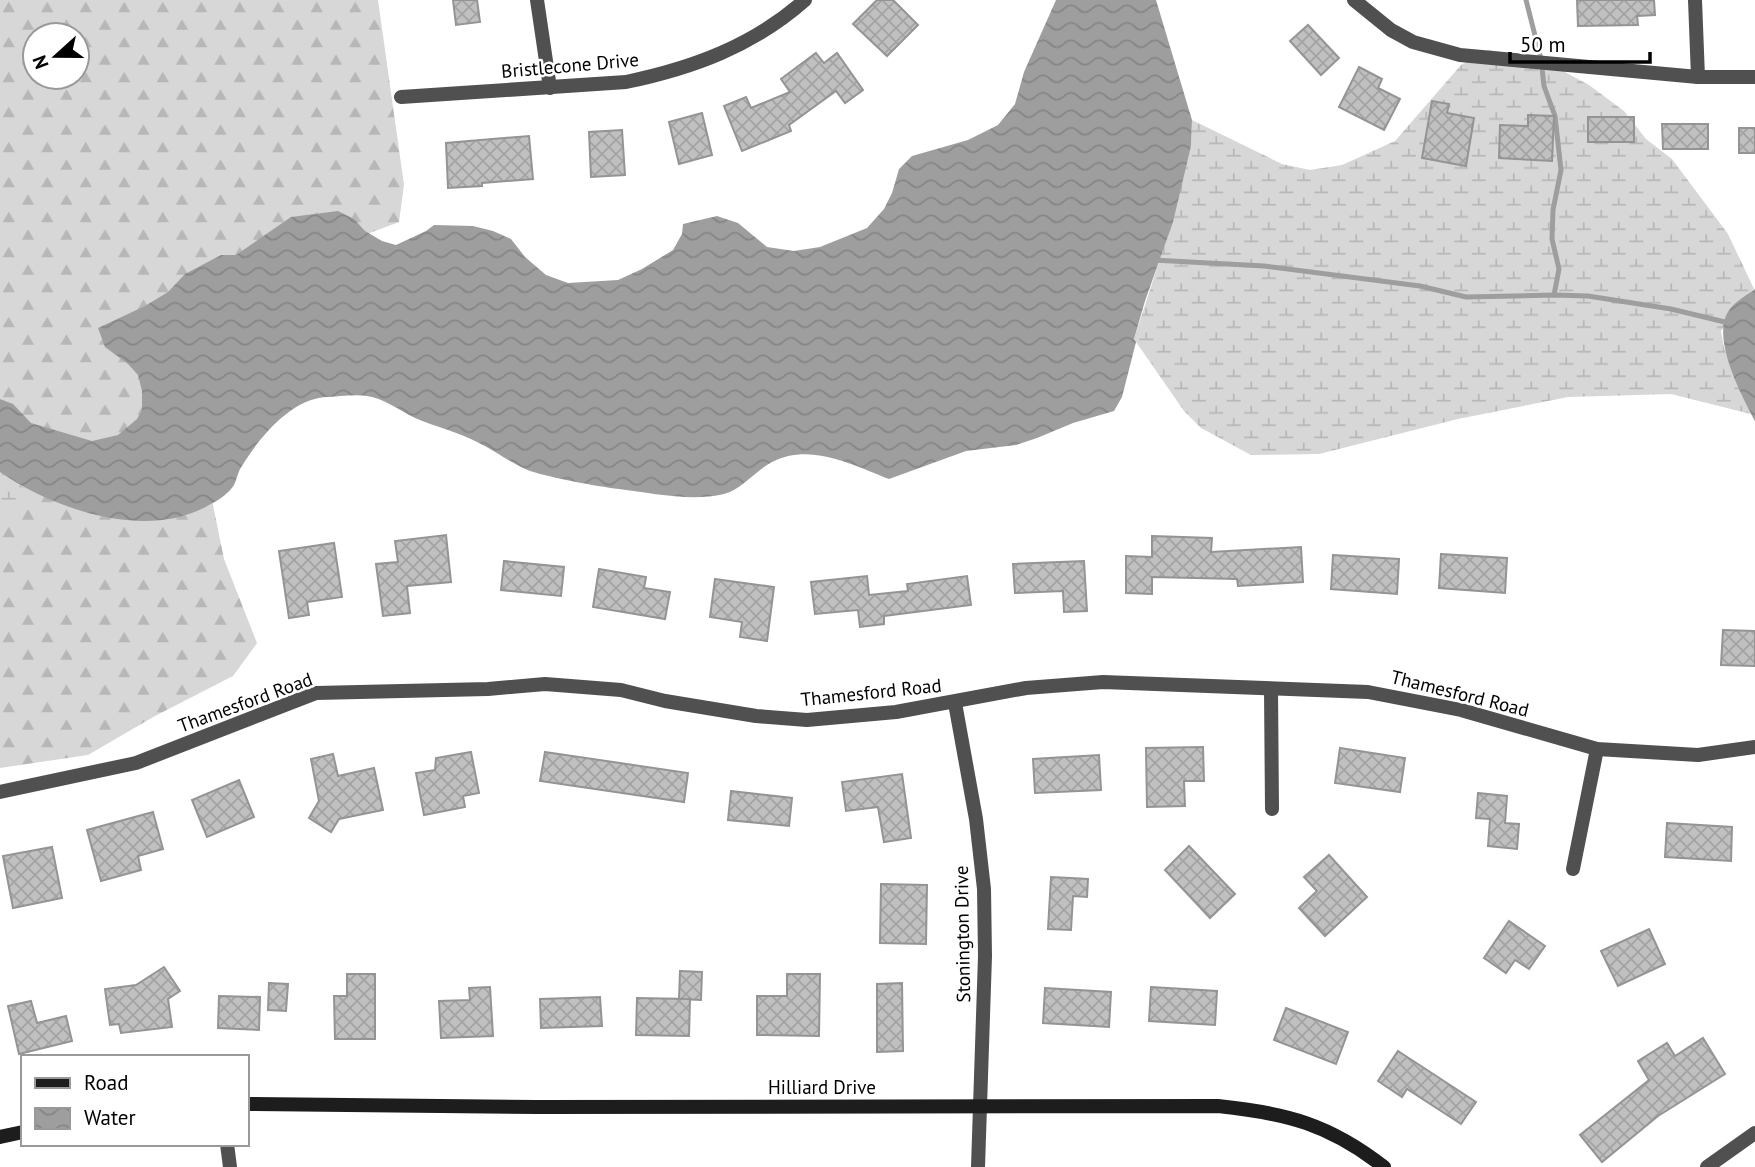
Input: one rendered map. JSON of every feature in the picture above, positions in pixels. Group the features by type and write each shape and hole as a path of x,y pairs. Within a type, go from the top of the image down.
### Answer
{"street":[{"path":"537,0 550,89"},
{"name":"Bristlecone Drive","path":"401,97 626,82 701,62 738,46 789,15 805,0"},
{"path":"1354,0 1391,30 1413,42 1460,55 1698,77 1755,77"},
{"path":"1695,0 1698,77"},
{"name":"Thamesford Road","path":"0,792 136,763 316,693 488,689 545,684 621,690 665,701 756,716 807,720 896,712 1027,688 1103,682 1368,692 1461,710 1597,749 1698,755 1755,747"},
{"path":"1271,689 1272,809"},
{"name":"Stonington Drive","path":"955,703 976,819 984,889 985,956 978,1167"},
{"path":"1573,869 1597,749"},
{"name":"Hilliard Drive","path":"248,1104 537,1107 1218,1106 1288,1116 1319,1127 1384,1167"},
{"path":"0,1137 21,1132"},
{"path":"1707,1167 1755,1133"},
{"path":"227,1146 230,1167"}],"green space":[{"path":"0,0 378,0 404,185 399,222 346,242 202,451 224,559 257,643 233,676 155,716 88,755 0,768"},
{"path":"1488,50 1541,59 1589,85 1624,111 1646,139 1672,159 1728,234 1754,289 1745,297 1721,331 1724,348 1751,414 1671,394 1568,397 1458,419 1319,454 1251,455 1201,428 1184,411 1134,339 1159,262 1191,146 1192,120 1282,164 1310,170 1342,165 1395,141 1461,65"},
{"path":"0,472 29,491 38,493 22,505 0,512"}],"water":[{"path":"1056,0 1156,0 1192,120 1191,146 1173,222 1145,301 1122,397 1114,411 1073,423 1016,445 966,451 889,479 831,458 801,454 786,456 772,462 730,492 698,497 609,488 530,471 471,439 415,418 379,399 362,395 312,400 288,413 257,444 229,491 212,503 184,515 158,520 102,516 47,498 0,472 0,399 13,404 31,423 92,441 118,435 137,419 142,410 142,391 138,375 105,347 98,328 168,292 185,274 221,255 236,255 291,217 338,211 354,219 365,231 382,241 396,245 434,225 473,226 511,239 525,257 546,275 568,283 618,280 673,250 682,234 683,224 717,216 738,223 767,247 794,251 820,247 867,228 884,209 899,169 912,156 968,140 998,125 1015,104 1024,72"},
{"path":"1755,289 1755,421 1730,365 1723,334 1730,309"}],"building":[{"path":"453,0 477,0 480,22 456,25"},
{"path":"877,0 893,0 918,25 887,56 853,24"},
{"path":"1577,0 1654,0 1655,15 1637,16 1638,25 1578,26"},
{"path":"1308,25 1339,58 1321,75 1290,41"},
{"path":"816,53 824,63 837,53 863,90 845,103 836,91 789,125 791,131 742,151 724,106 746,97 751,108 790,92 781,79"},
{"path":"1359,67 1382,79 1378,88 1400,99 1384,130 1339,107"},
{"path":"1432,101 1449,104 1447,113 1474,118 1466,166 1422,158"},
{"path":"702,113 712,155 679,164 669,122"},
{"path":"1528,115 1554,116 1552,161 1499,158 1500,125 1528,126"},
{"path":"1588,117 1634,117 1634,142 1588,142"},
{"path":"1662,124 1708,124 1708,149 1663,149"},
{"path":"1739,128 1755,128 1755,153 1739,153"},
{"path":"622,130 625,175 591,177 589,132"},
{"path":"529,136 533,179 448,188 446,143"},
{"path":"446,535 451,582 407,586 410,613 383,616 376,564 398,562 395,541"},
{"path":"1152,536 1212,538 1211,552 1301,547 1303,582 1238,586 1237,579 1152,577 1152,594 1126,593 1126,556 1152,557"},
{"path":"334,543 342,597 307,602 309,615 289,618 279,551"},
{"path":"1441,554 1507,558 1505,593 1439,588"},
{"path":"1333,555 1399,559 1397,594 1331,589"},
{"path":"504,561 564,567 561,596 501,590"},
{"path":"1084,561 1087,611 1064,612 1063,591 1015,593 1013,564"},
{"path":"599,569 646,577 644,588 670,592 665,619 593,607"},
{"path":"867,576 869,595 908,591 907,584 967,576 971,605 884,616 884,624 860,627 858,610 815,614 811,582"},
{"path":"715,579 774,587 767,641 740,637 742,622 710,617"},
{"path":"1723,630 1755,631 1755,666 1721,665"},
{"path":"1203,747 1204,781 1184,781 1185,806 1147,807 1146,748"},
{"path":"1340,748 1405,758 1400,792 1335,783"},
{"path":"471,752 479,793 463,796 465,807 424,815 416,773 435,770 436,758"},
{"path":"545,752 688,773 684,802 540,781"},
{"path":"333,754 338,776 374,768 383,810 339,819 331,832 309,818 319,801 311,759"},
{"path":"1099,755 1101,790 1035,793 1033,759"},
{"path":"902,774 911,838 884,842 878,807 846,811 842,782"},
{"path":"239,780 254,817 207,837 192,800"},
{"path":"731,791 792,798 789,826 728,820"},
{"path":"1478,793 1507,796 1505,823 1519,824 1517,849 1488,846 1490,819 1476,818"},
{"path":"153,812 163,849 138,856 141,870 101,881 87,830"},
{"path":"1667,823 1732,827 1731,861 1665,857"},
{"path":"1189,846 1235,894 1210,918 1165,870"},
{"path":"52,847 62,898 13,908 3,856"},
{"path":"1329,855 1367,897 1325,936 1299,908 1317,891 1304,877"},
{"path":"1051,877 1088,879 1087,897 1073,896 1071,930 1048,929"},
{"path":"881,884 927,885 926,944 880,943"},
{"path":"1509,921 1545,946 1529,969 1515,960 1506,973 1484,958"},
{"path":"1649,929 1665,964 1618,986 1601,951"},
{"path":"164,967 180,991 168,999 172,1027 121,1033 119,1024 110,1025 105,989 136,985"},
{"path":"680,971 702,972 701,1000 679,999"},
{"path":"347,974 375,974 375,1039 335,1039 334,996 347,996"},
{"path":"787,974 820,974 819,1036 757,1035 757,996 787,996"},
{"path":"269,983 288,984 286,1011 268,1010"},
{"path":"902,983 903,1051 877,1052 877,984"},
{"path":"490,987 493,1036 441,1038 439,1001 470,1000 469,988"},
{"path":"1151,987 1217,991 1215,1025 1149,1021"},
{"path":"1045,988 1111,992 1109,1027 1043,1023"},
{"path":"219,996 260,997 259,1030 218,1028"},
{"path":"600,997 602,1026 541,1028 540,999"},
{"path":"637,998 690,999 689,1036 636,1035"},
{"path":"31,1001 37,1023 66,1016 72,1041 19,1054 8,1006"},
{"path":"1286,1008 1348,1032 1336,1064 1274,1040"},
{"path":"1703,1038 1725,1074 1658,1116 1602,1162 1580,1135 1649,1080 1638,1061 1667,1043 1675,1056"},
{"path":"1398,1051 1476,1102 1461,1124 1407,1089 1402,1097 1378,1081"}],"waterway":[{"path":"1526,0 1541,59 1544,86 1555,116 1561,170 1553,210 1552,239 1559,269 1554,295"},
{"path":"1153,260 1264,266 1420,286 1466,297 1588,296 1671,309 1729,323"}]}
